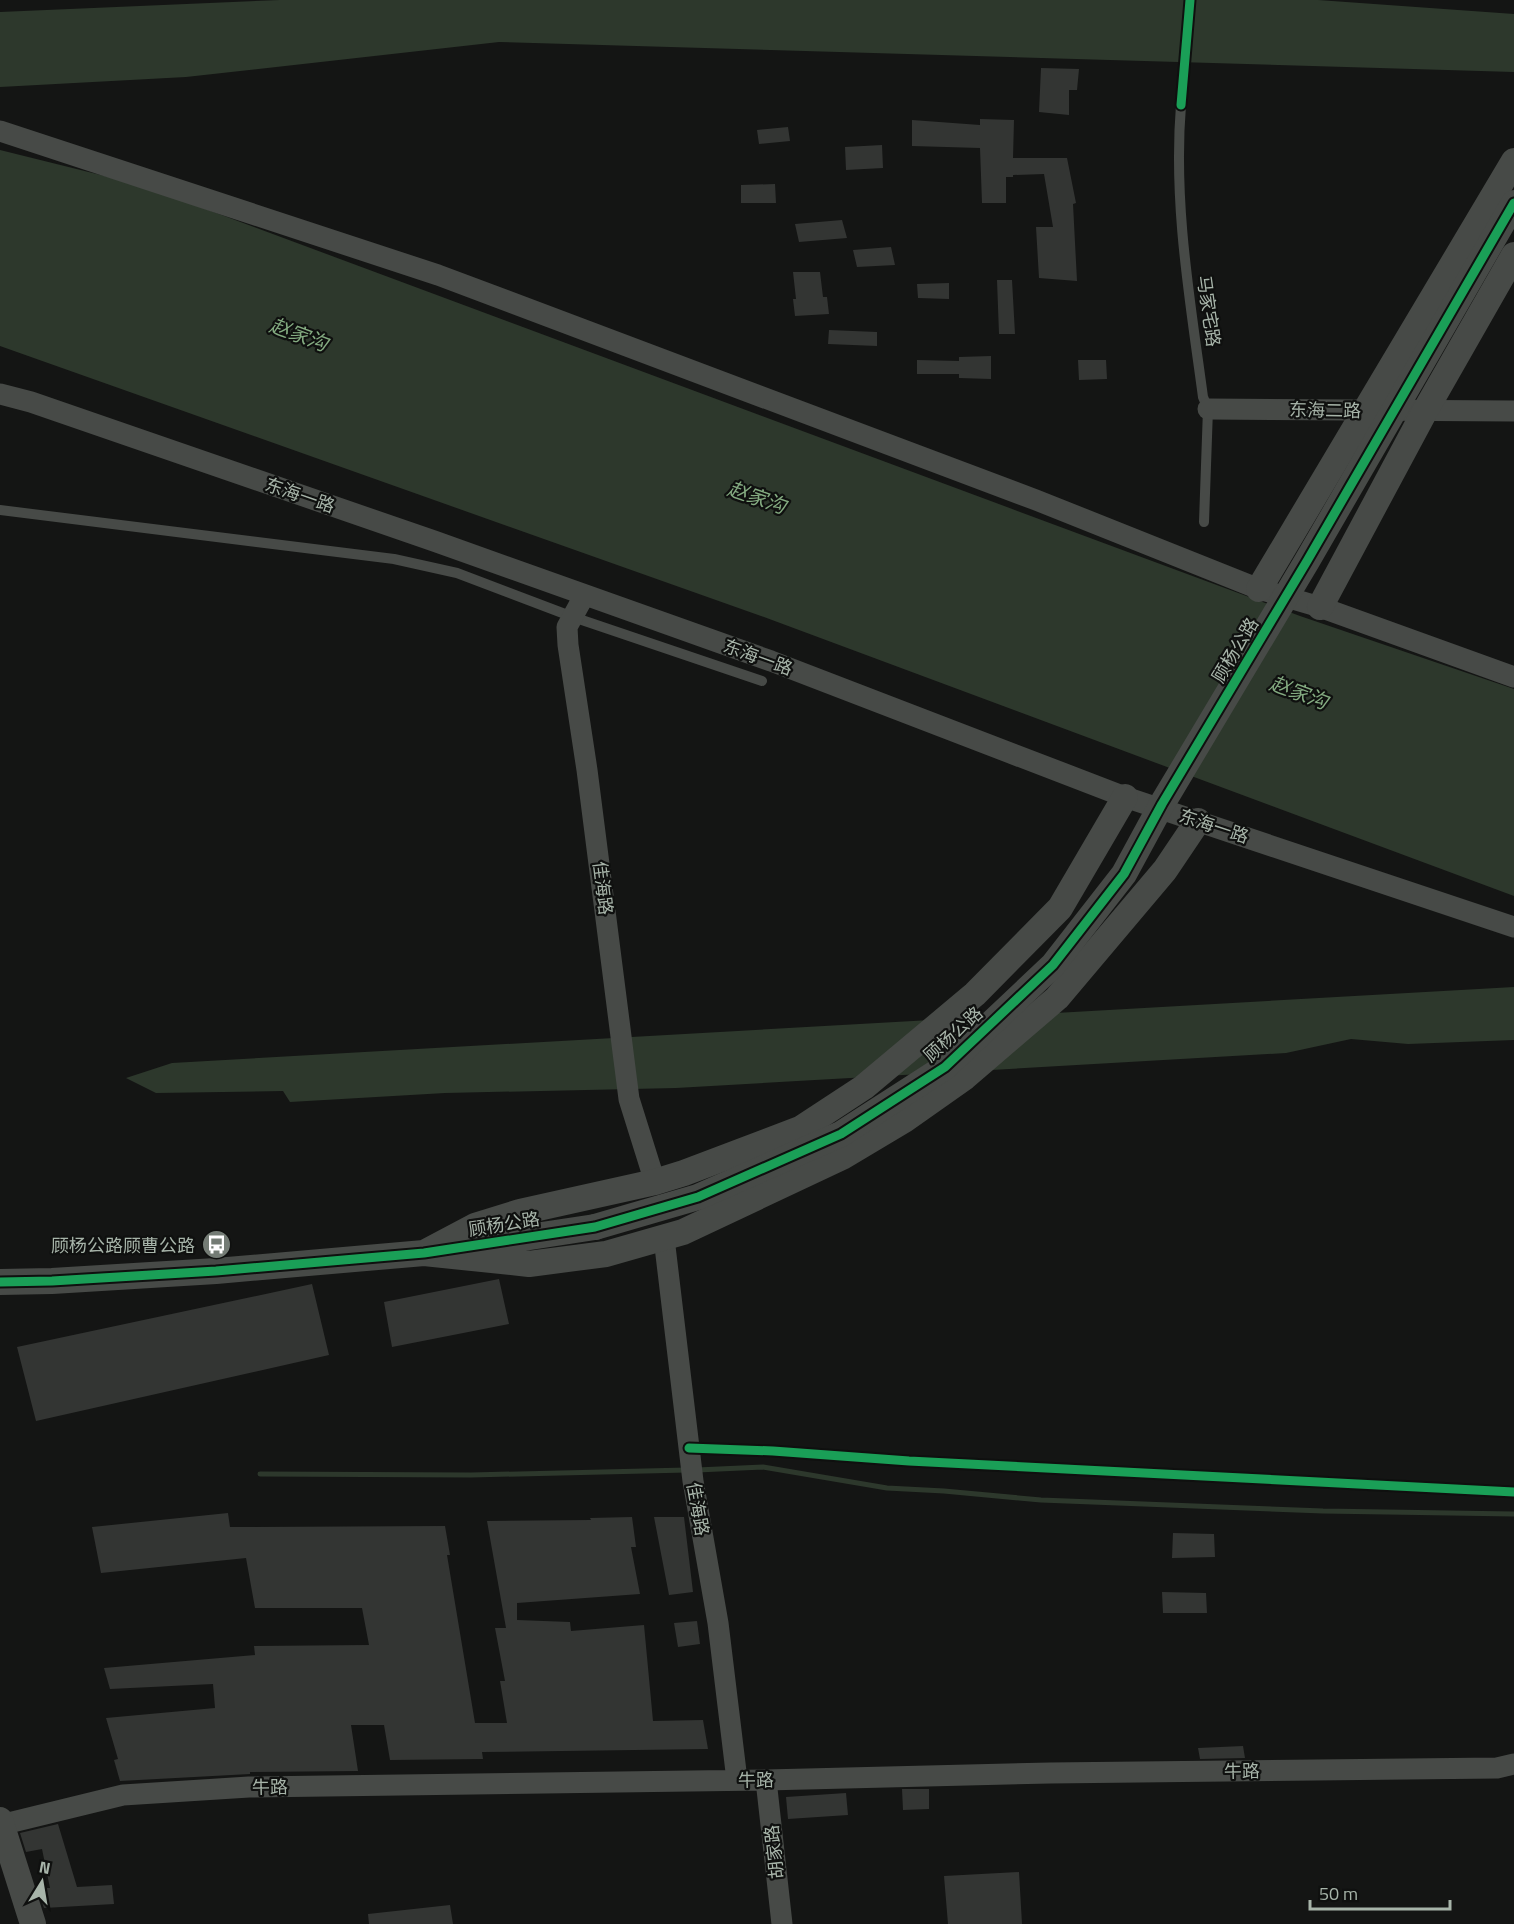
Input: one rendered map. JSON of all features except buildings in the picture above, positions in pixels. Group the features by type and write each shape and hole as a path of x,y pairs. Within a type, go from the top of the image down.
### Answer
{"street":[{"path":"0,132 438,276 1036,500 1259,589 1320,607 1514,676"},
{"path":"1259,589 1514,161"},
{"name":"顾杨公路","path":"0,1282 216,1271 424,1253 595,1227 698,1197 842,1134 945,1067 1053,965 1124,874 1162,804 1307,561 1514,203"},
{"path":"1320,607 1425,411 1514,255"},
{"name":"东海一路","path":"0,394 64,413 434,541 771,661 1125,797 1514,927"},
{"name":"东海二路","path":"1208,409 1514,411"},
{"name":"佳海路","path":"584,596 567,627 568,645 587,770 629,1099 655,1182"},
{"path":"424,1253 475,1226 520,1212 655,1182 684,1173 800,1129 864,1088 975,994 1060,908 1125,797"},
{"path":"424,1253 529,1264 606,1254 683,1232 842,1157 904,1120 965,1077 1057,998 1165,870 1198,821"},
{"name":"佳海路","path":"664,1238 693,1481 718,1623 737,1780"},
{"name":"牛路","path":"1,1824 123,1795 261,1787 766,1780 1050,1773 1497,1768 1514,1764"},
{"name":"胡家路","path":"766,1780 782,1924"},
{"path":"1,1824 33,1924"}],"lane":[{"name":"马家宅路","path":"1181,105 1178,152 1180,213 1203,397 1208,409 1204,522"},
{"path":"0,510 394,559 457,573 573,617 762,681"}],"water":[{"path":"280,0 1318,0 1514,14 1514,72 499,42 186,77 0,87 0,12"},
{"name":"赵家沟","path":"0,150 141,185 1300,616 1514,689 1514,896 761,616 0,346"},
{"path":"1514,987 1514,1040 1408,1044 1351,1039 1286,1053 676,1088 445,1093 290,1102 283,1091 156,1093 126,1078 172,1063"}],"waterway":[{"path":"697,1470 763,1467 887,1488 1041,1500 1323,1511 1514,1514"},
{"path":"260,1474 471,1475 687,1470"}],"cycle path":[{"path":"1181,105 1190,0"},
{"path":"0,1282 216,1271 424,1253 595,1227 698,1197 841,1134 945,1067 1053,965 1124,874 1162,804 1307,561 1514,203"},
{"path":"689,1448 1514,1492"}],"place":[{"name":"顾杨公路顾曹公路","path":"216,1245"}]}
